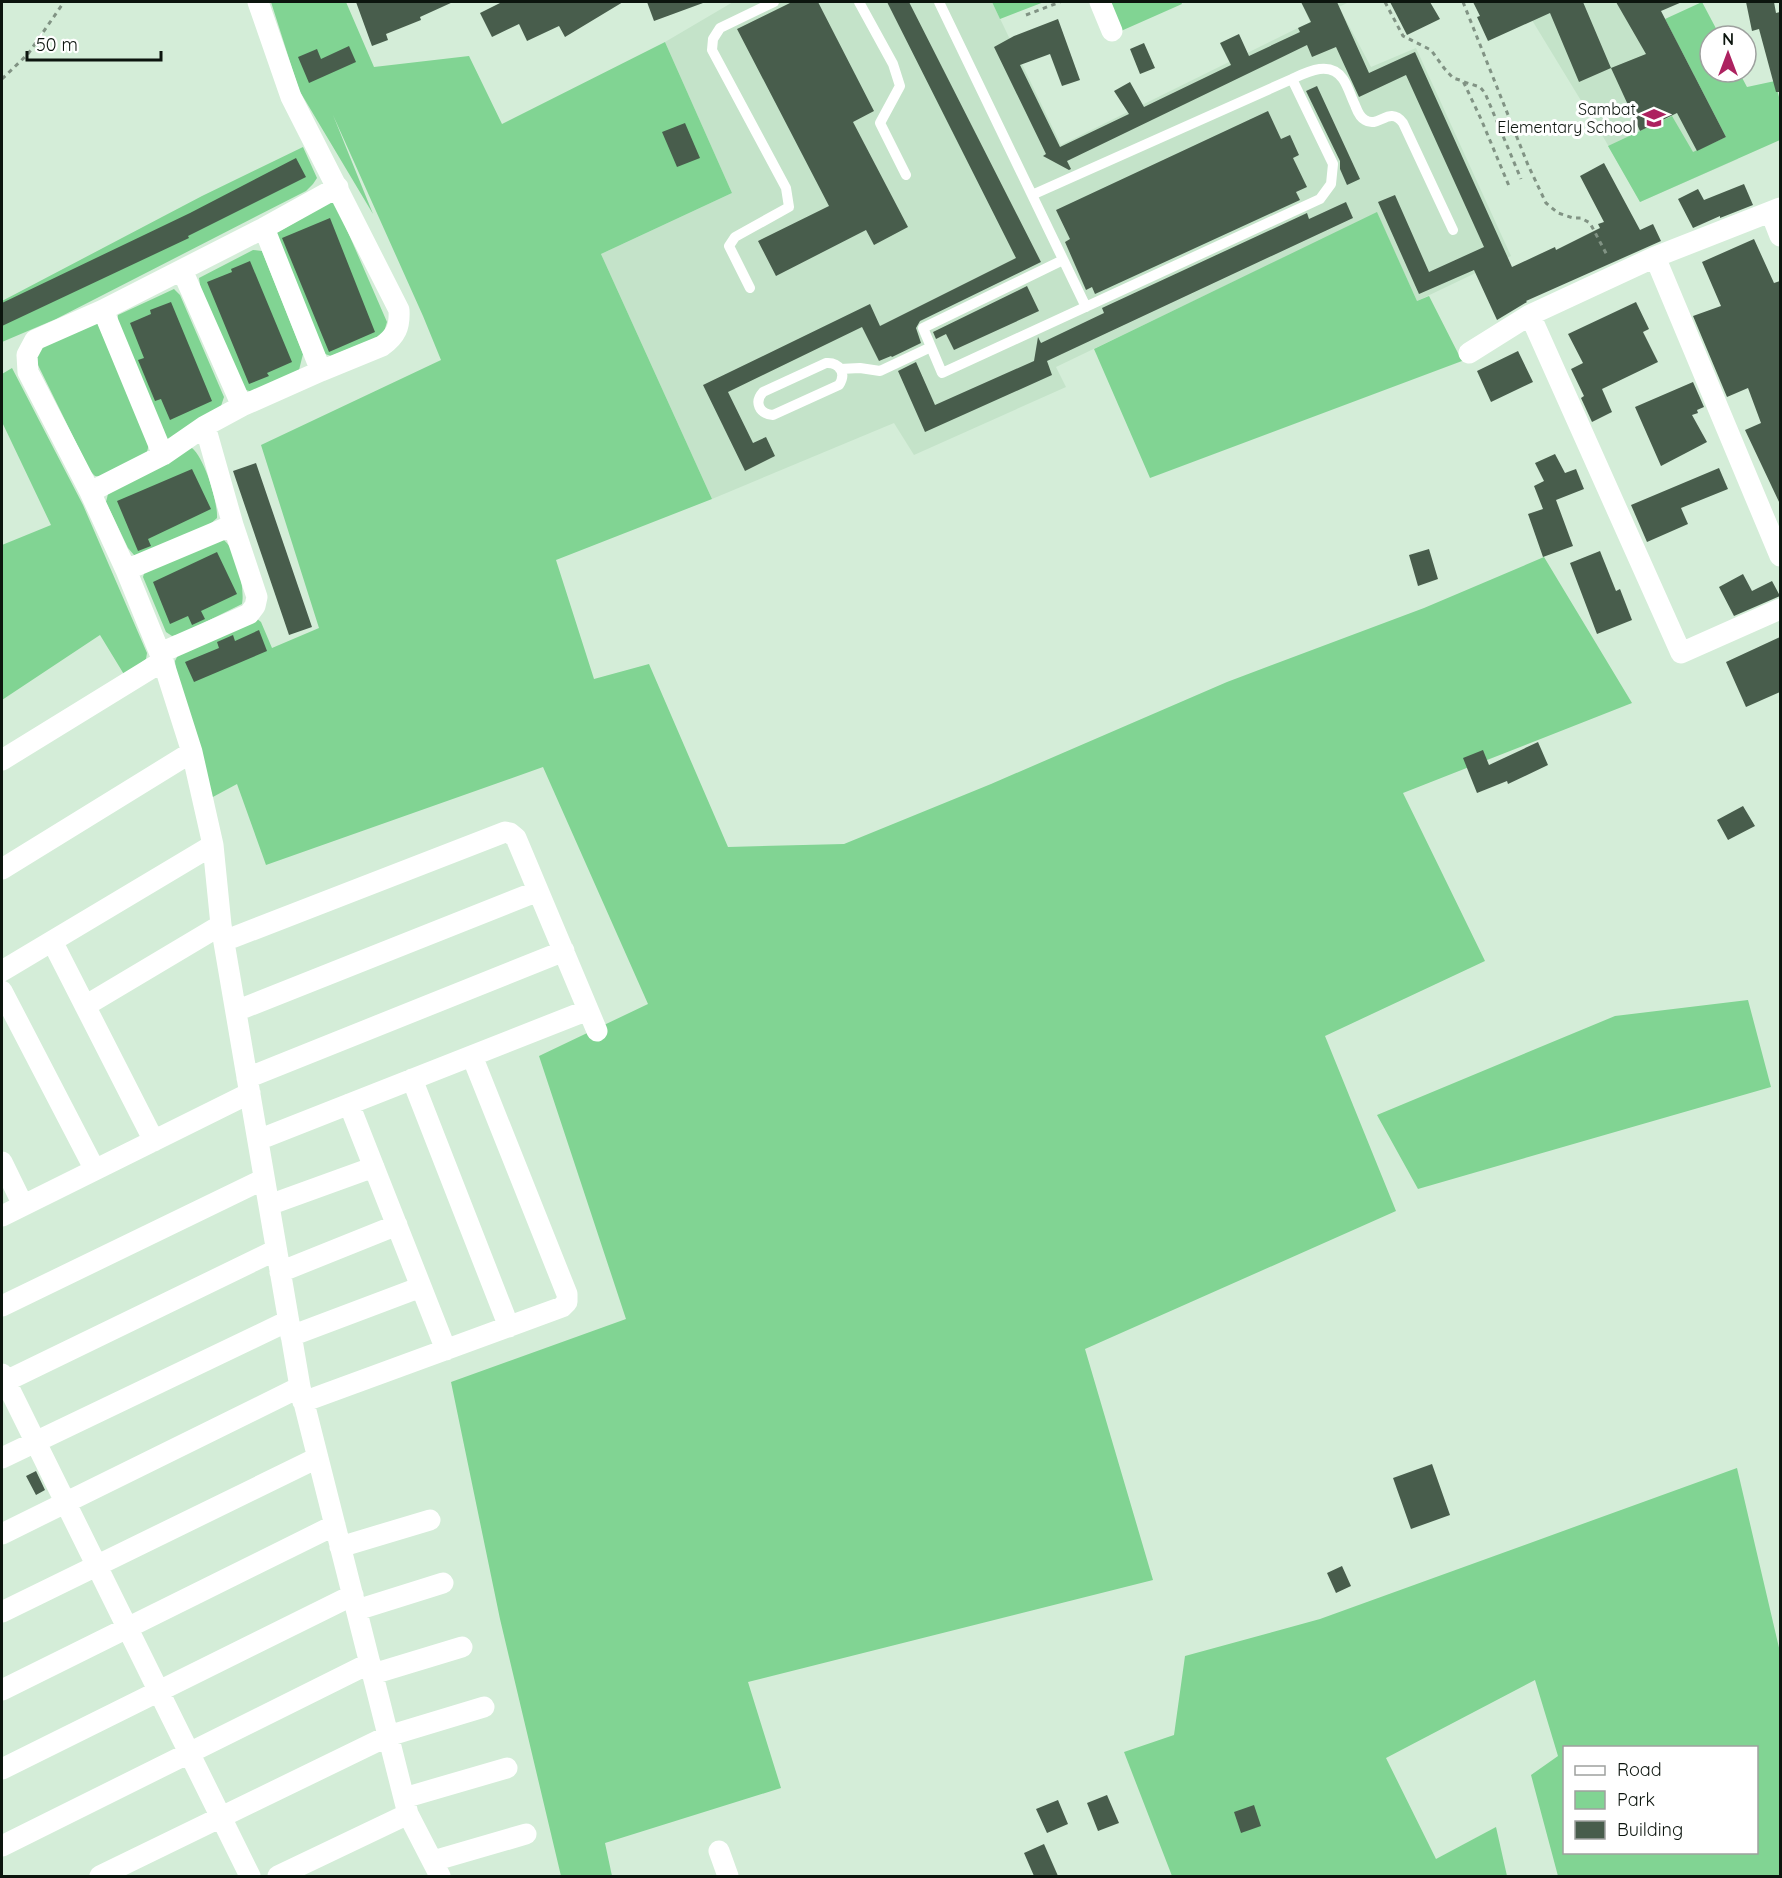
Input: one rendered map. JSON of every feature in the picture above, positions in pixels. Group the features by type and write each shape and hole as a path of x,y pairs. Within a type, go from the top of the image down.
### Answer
{"street":[{"path":"90,492 164,456 205,426 242,406 321,370 382,346 397,332 400,321 399,310 291,97 258,2"},
{"path":"1100,2 1112,31"},
{"path":"338,187 183,270 103,310 35,340 27,355 26,364 126,570 162,657 192,752 213,845 223,933 302,1394 406,1806 435,1872 526,1833"},
{"path":"1469,352 1530,315 1655,257 1775,211 1780,236"},
{"path":"264,228 321,370"},
{"path":"1655,257 1780,556"},
{"path":"183,270 242,406"},
{"path":"103,310 164,456"},
{"path":"1530,315 1681,653 1780,609"},
{"path":"2,760 162,657 249,614 255,606 257,597 233,525 205,426"},
{"path":"126,570 233,525"},
{"path":"2,869 192,752"},
{"path":"85,1006 223,933 505,832 516,838 597,1030"},
{"path":"2,971 213,845"},
{"path":"236,1011 538,891"},
{"path":"51,940 154,1140"},
{"path":"2,1216 154,1140 249,1085 564,951"},
{"path":"2,991 95,1170"},
{"path":"258,1140 588,1010"},
{"path":"2,1534 302,1394 446,1350 562,1307 567,1302 567,1294 472,1056"},
{"path":"412,1079 509,1327"},
{"path":"350,1104 446,1350"},
{"path":"2,1162 23,1205"},
{"path":"269,1205 374,1167"},
{"path":"2,1306 264,1179"},
{"path":"280,1272 397,1225"},
{"path":"250,1876 3,1379 276,1250"},
{"path":"2,1458 290,1329 421,1287"},
{"path":"2,1612 318,1458"},
{"path":"340,1546 430,1520"},
{"path":"2,1690 335,1525"},
{"path":"2,1769 158,1691 355,1603 443,1582"},
{"path":"2,1846 189,1753 371,1669 462,1647"},
{"path":"100,1876 388,1736 484,1707"},
{"path":"278,1876 406,1806 507,1768"},
{"path":"719,1851 728,1876"}],"lane":[{"path":"750,288 729,246 735,237 789,207 786,188 712,50 713,39 720,28 774,2"},
{"path":"859,2 893,64 900,86 880,123 906,175"},
{"path":"939,2 1086,307"},
{"path":"1032,195 1315,69 1330,69 1342,77 1364,120 1371,123 1392,115 1399,117 1453,230"},
{"path":"1063,260 922,328 942,373 1320,199 1331,184 1333,164 1292,79"},
{"path":"840,369 842,381 836,387 772,415 764,413 759,407 758,399 763,392 826,363 834,364 840,369 860,368 880,371 931,347"}],"path":[{"path":"2,79 28,54 64,2"},
{"path":"1026,15 1060,2"},
{"path":"1385,2 1403,36 1431,50 1453,78 1480,87 1485,93 1521,178"},
{"path":"1463,2 1524,155 1546,203 1558,213 1581,218 1590,223 1617,275"},
{"path":"1462,81 1481,119 1509,186"}],"shaded area":[{"path":"733,2 992,2 1061,145 1310,22 1302,2 1349,2 1339,7 1371,67 1416,48 1511,256 1417,301 1377,213 1056,367 1066,387 914,455 894,423 712,499 601,254 732,193 665,42"},
{"name":"Sambat Elementary School","path":"1521,2 1655,2 1738,159 1640,202"}],"green space":[{"path":"271,2 346,2 374,67 469,56 502,124 665,42 732,193 601,254 712,499 556,560 594,679 649,664 728,847 844,844 991,784 1227,682 1424,608 1544,557 1632,703 1403,793 1485,961 1325,1036 1396,1211 1085,1349 1153,1580 748,1682 781,1788 605,1843 612,1876 561,1876 500,1619 451,1382 626,1319 539,1056 648,1004 543,767 266,865 237,784 211,798 176,672 175,661 179,653 256,618 261,622 272,648 319,628 261,445 441,360 333,115 373,214 299,90"},
{"path":"992,2 1044,2 1000,19"},
{"path":"1108,2 1181,2 1182,4 1121,31"},
{"path":"1702,2 1714,24 1698,24 1698,83 1665,19"},
{"path":"1775,81 1780,101 1780,140 1640,202 1608,146 1672,116 1693,152 1726,137 1699,84 1745,84 1747,87"},
{"path":"303,147 317,178 306,191 56,319 2,342 2,301 202,196"},
{"path":"334,200 387,322 383,335 331,356 322,353 273,235"},
{"path":"1377,212 1417,301 1429,296 1462,361 1150,478 1094,349"},
{"path":"253,250 262,251 303,354 299,370 253,392 242,389 201,291 199,278"},
{"path":"174,289 180,295 224,397 221,406 172,440 164,440 117,324 118,315"},
{"path":"92,324 98,324 149,444 147,452 104,477 95,476 90,471 36,361 41,348"},
{"path":"12,368 83,505 147,653 146,659 125,676 100,635 2,700 2,545 51,525 2,422 2,374"},
{"path":"192,448 202,461 210,481 217,518 208,526 142,555 134,555 128,548 106,502 108,494 184,450"},
{"path":"222,539 232,550 236,559 242,589 242,604 181,634 172,636 166,632 143,577 145,570"},
{"path":"1748,1000 1771,1087 1418,1189 1377,1115 1615,1016"},
{"path":"1737,1468 1780,1652 1780,1876 1558,1876 1531,1775 1558,1756 1535,1680 1386,1758 1436,1859 1496,1827 1507,1876 1172,1876 1124,1752 1174,1735 1185,1656 1320,1619"}],"building":[{"path":"356,2 453,2 420,17 421,20 386,34 388,40 372,46"},
{"path":"502,2 623,2 565,37 559,26 527,41 519,24 492,37 480,13"},
{"path":"647,2 703,2 703,3 654,21"},
{"path":"792,2 818,2 874,111 853,122 908,227 874,245 866,230 776,276 758,241 829,206 737,29"},
{"path":"887,2 909,2 1041,262 920,321 916,328 921,343 892,357 879,361 862,327 728,392 753,443 766,437 775,456 745,471 703,385 870,304 880,326 1016,258"},
{"path":"1301,2 1337,2 1369,73 1415,52 1512,267 1555,247 1556,250 1600,228 1598,224 1604,222 1580,176 1604,163 1640,230 1653,224 1661,241 1526,301 1497,320 1474,270 1419,294 1378,202 1395,195 1429,272 1484,247 1406,75 1359,97 1336,47 1312,57 1307,45 1067,161 1071,169 1069,170 1043,156 1046,154 994,47 1014,36 1058,19 1080,80 1062,86 1050,54 1020,65 1060,147 1129,114 1114,91 1130,82 1144,107 1231,65 1220,43 1239,34 1249,56 1300,32 1298,28 1311,22"},
{"path":"1390,2 1430,2 1440,19 1407,35"},
{"path":"1473,2 1583,2 1611,68 1579,82 1550,13 1488,41"},
{"path":"1616,2 1682,2 1661,11 1726,137 1697,151 1677,113 1640,131 1611,68 1646,54"},
{"path":"1746,2 1774,2 1776,13 1780,12 1780,92 1776,92 1758,24 1751,24"},
{"path":"1144,43 1155,68 1140,74 1130,49"},
{"path":"349,46 356,62 309,83 298,57 317,49 321,59"},
{"path":"1317,86 1360,179 1347,185 1340,169 1340,161 1306,91"},
{"path":"1268,111 1281,139 1290,135 1299,155 1293,158 1307,187 1296,192 1300,200 1095,294 1092,287 1086,290 1065,242 1070,239 1056,210"},
{"path":"685,123 700,158 677,167 662,132"},
{"path":"296,158 306,177 188,236 189,238 2,326 2,303 190,213"},
{"path":"1744,184 1753,205 1693,228 1678,199 1698,189 1704,200"},
{"path":"1346,202 1353,218 1047,361 1052,375 925,432 898,371 916,362 935,405 1034,361 1038,337 1041,343 1104,313 1102,308 1307,213 1309,219"},
{"path":"330,218 375,332 329,352 282,238"},
{"path":"1754,239 1774,283 1780,281 1780,504 1745,430 1761,423 1748,388 1727,397 1693,316 1721,306 1702,262"},
{"path":"250,261 292,362 267,373 269,376 249,384 207,282 232,272 231,269"},
{"path":"1027,286 1039,311 954,350 946,334 936,339 933,332"},
{"path":"171,302 212,401 170,420 161,399 155,401 138,360 144,358 130,323 151,314 150,310"},
{"path":"1636,302 1649,329 1643,332 1658,362 1602,389 1612,412 1592,422 1581,398 1584,396 1571,369 1583,363 1568,334"},
{"path":"1518,351 1533,382 1491,402 1477,371"},
{"path":"1693,382 1704,407 1692,415 1707,442 1661,466 1635,407"},
{"path":"1555,454 1565,473 1576,469 1584,489 1556,500 1573,546 1543,557 1528,514 1543,509 1534,486 1544,481 1535,463"},
{"path":"256,463 312,627 289,635 233,471"},
{"path":"1719,468 1728,489 1681,508 1688,524 1647,542 1631,505"},
{"path":"192,469 211,509 148,539 151,546 138,551 117,501"},
{"path":"1429,549 1438,579 1418,586 1409,555"},
{"path":"1600,551 1616,591 1620,589 1632,620 1597,634 1570,563"},
{"path":"217,552 237,594 201,611 205,619 192,625 188,616 170,624 153,582"},
{"path":"1743,574 1752,591 1772,581 1780,596 1734,616 1719,587"},
{"path":"259,630 267,651 194,682 185,662 219,648 217,642 233,635 235,641"},
{"path":"1780,637 1780,692 1746,707 1726,662"},
{"path":"1538,742 1548,765 1508,784 1507,781 1477,793 1463,758 1483,750 1489,765"},
{"path":"1743,806 1755,826 1728,840 1717,820"},
{"path":"1432,1464 1450,1515 1411,1529 1393,1478"},
{"path":"36,1471 45,1490 36,1495 26,1476"},
{"path":"1342,1566 1351,1586 1336,1593 1327,1573"},
{"path":"1107,1795 1119,1823 1098,1831 1087,1803"},
{"path":"1058,1800 1068,1824 1047,1833 1036,1809"},
{"path":"1254,1805 1261,1826 1241,1833 1234,1812"},
{"path":"1044,1844 1058,1876 1034,1876 1024,1853"}],"place":[{"name":"Sambat Elementary School","path":"1654,118"}]}
